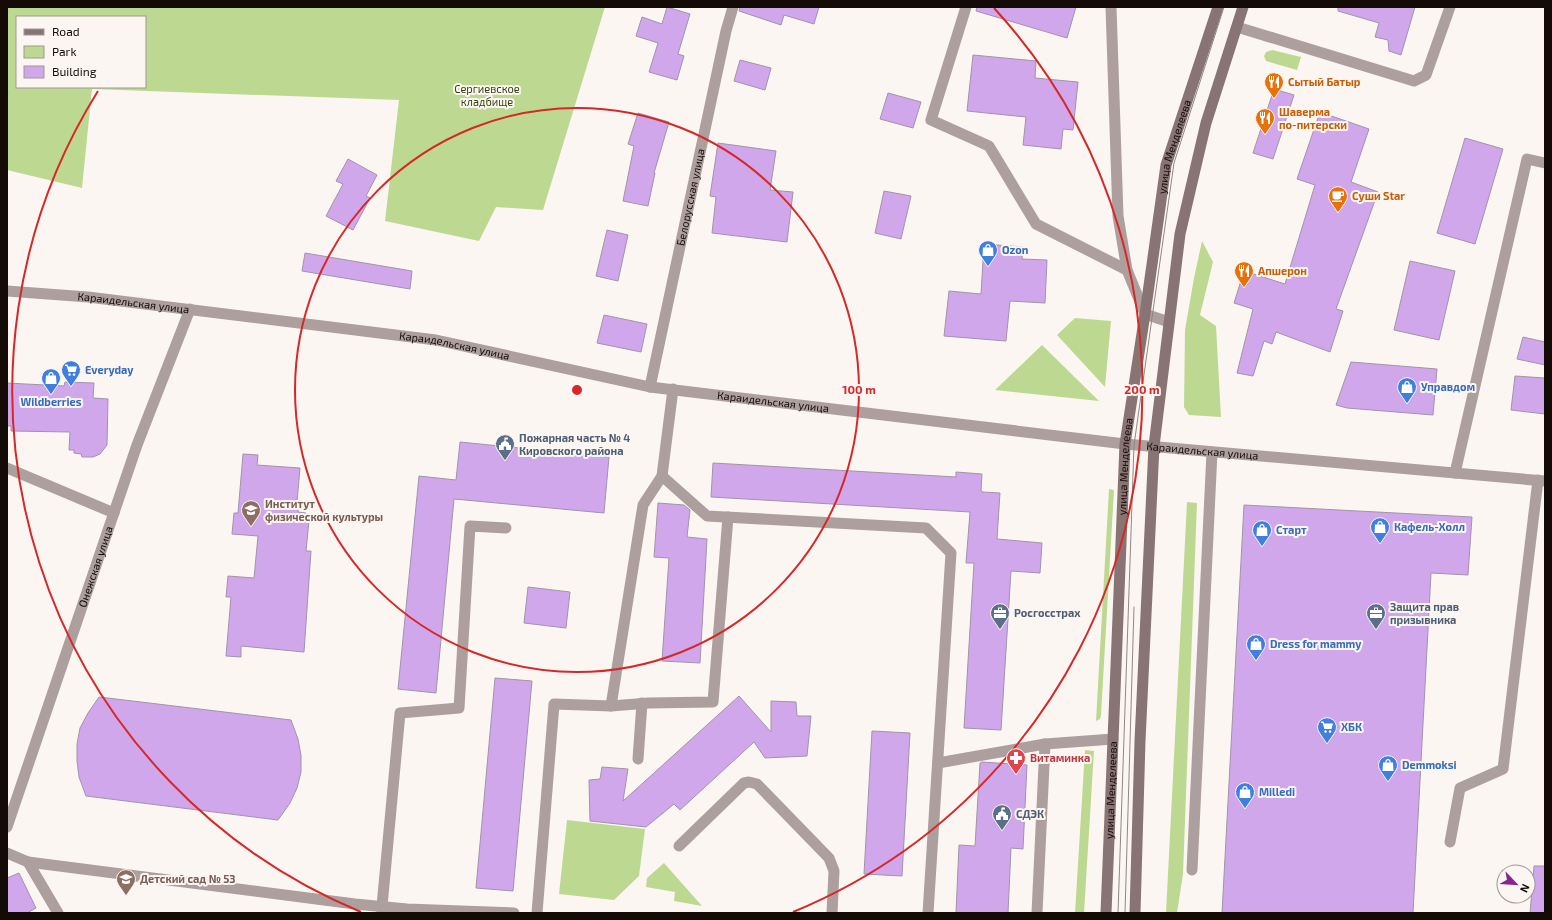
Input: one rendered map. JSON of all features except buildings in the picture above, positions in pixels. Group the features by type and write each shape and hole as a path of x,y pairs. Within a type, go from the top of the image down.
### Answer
{"main road":[{"name":"улица Менделеева","path":"1106,913 1125,444 1166,165 1218,7"},
{"path":"1135,913 1140,742 1154,446 1180,234 1206,123 1243,7"}],"street":[{"name":"Белорусская улица","path":"650,387 733,7"},
{"path":"966,7 931,120 989,146 1036,224 1127,270"},
{"path":"1111,7 1118,216 1127,270 1145,314 1169,322"},
{"path":"1237,27 1414,81 1426,75 1450,7"},
{"path":"1455,473 1527,159 1545,163"},
{"name":"Караидельская улица","path":"7,291 88,297 436,340 650,387 1125,444 1541,480"},
{"name":"Онежская улица","path":"7,827 137,445 190,310"},
{"path":"611,706 643,505 662,476 673,389"},
{"path":"1192,870 1212,452"},
{"path":"7,468 114,513"},
{"path":"662,476 707,516 926,528 951,553 928,913"},
{"path":"1450,842 1460,788 1503,768 1541,480"},
{"path":"536,913 554,704 611,706 642,703 713,702 728,517"},
{"path":"382,910 400,713 459,708 470,526 506,528"},
{"path":"638,759 642,703"},
{"path":"938,763 1045,744 1113,740"},
{"path":"1037,913 1045,744"},
{"path":"679,846 744,783 748,782 757,784 828,858 834,871 832,913"},
{"path":"7,853 28,862 382,910 407,909 514,913"},
{"path":"28,862 58,913"}],"green space":[{"name":"Сергиевское кладбище","path":"7,7 605,7 543,210 496,207 479,241 385,221 399,100 92,89 82,188 7,170"},
{"path":"1272,50 1301,57 1297,70 1266,61 1264,56 1266,52"},
{"path":"1202,241 1213,262 1200,315 1216,326 1221,417 1189,415 1184,407 1185,330"},
{"path":"1075,318 1111,321 1105,387 1057,335"},
{"path":"1042,345 1099,401 995,390"},
{"path":"1109,489 1114,490 1101,715 1100,719 1096,721"},
{"path":"1187,502 1197,503 1183,874 1177,913 1166,913"},
{"path":"1085,750 1094,751 1084,913 1075,913"},
{"path":"567,820 645,829 639,876 614,900 559,894"},
{"path":"664,863 702,906 674,901 675,892 646,887 647,878"}],"tram line":[{"path":"1118,913 1134,445 1174,163 1224,7"},
{"path":"1125,913 1134,607"}],"place":[{"name":"Сытый Батыр","path":"1274,99"},
{"name":"Шаверма по-питерски","path":"1265,135"},
{"name":"Суши Star","path":"1338,213"},
{"name":"Ozon","path":"988,267"},
{"name":"Апшерон","path":"1244,288"},
{"name":"Everyday","path":"71,387"},
{"name":"Wildberries","path":"51,395"},
{"name":"Управдом","path":"1407,404"},
{"name":"Пожарная часть № 4 Кировского района","path":"505,461"},
{"name":"Институт физической культуры","path":"251,527"},
{"name":"Кафель-Холл","path":"1380,544"},
{"name":"Старт","path":"1262,547"},
{"name":"Росгосстрах","path":"1000,630"},
{"name":"Защита прав призывника","path":"1376,630"},
{"name":"Dress for mammy","path":"1256,661"},
{"name":"ХБК","path":"1327,744"},
{"name":"Витаминка","path":"1016,775"},
{"name":"Demmoksi","path":"1388,782"},
{"name":"Milledi","path":"1245,809"},
{"name":"СДЭК","path":"1002,831"},
{"name":"Детский сад № 53","path":"126,896"}]}
